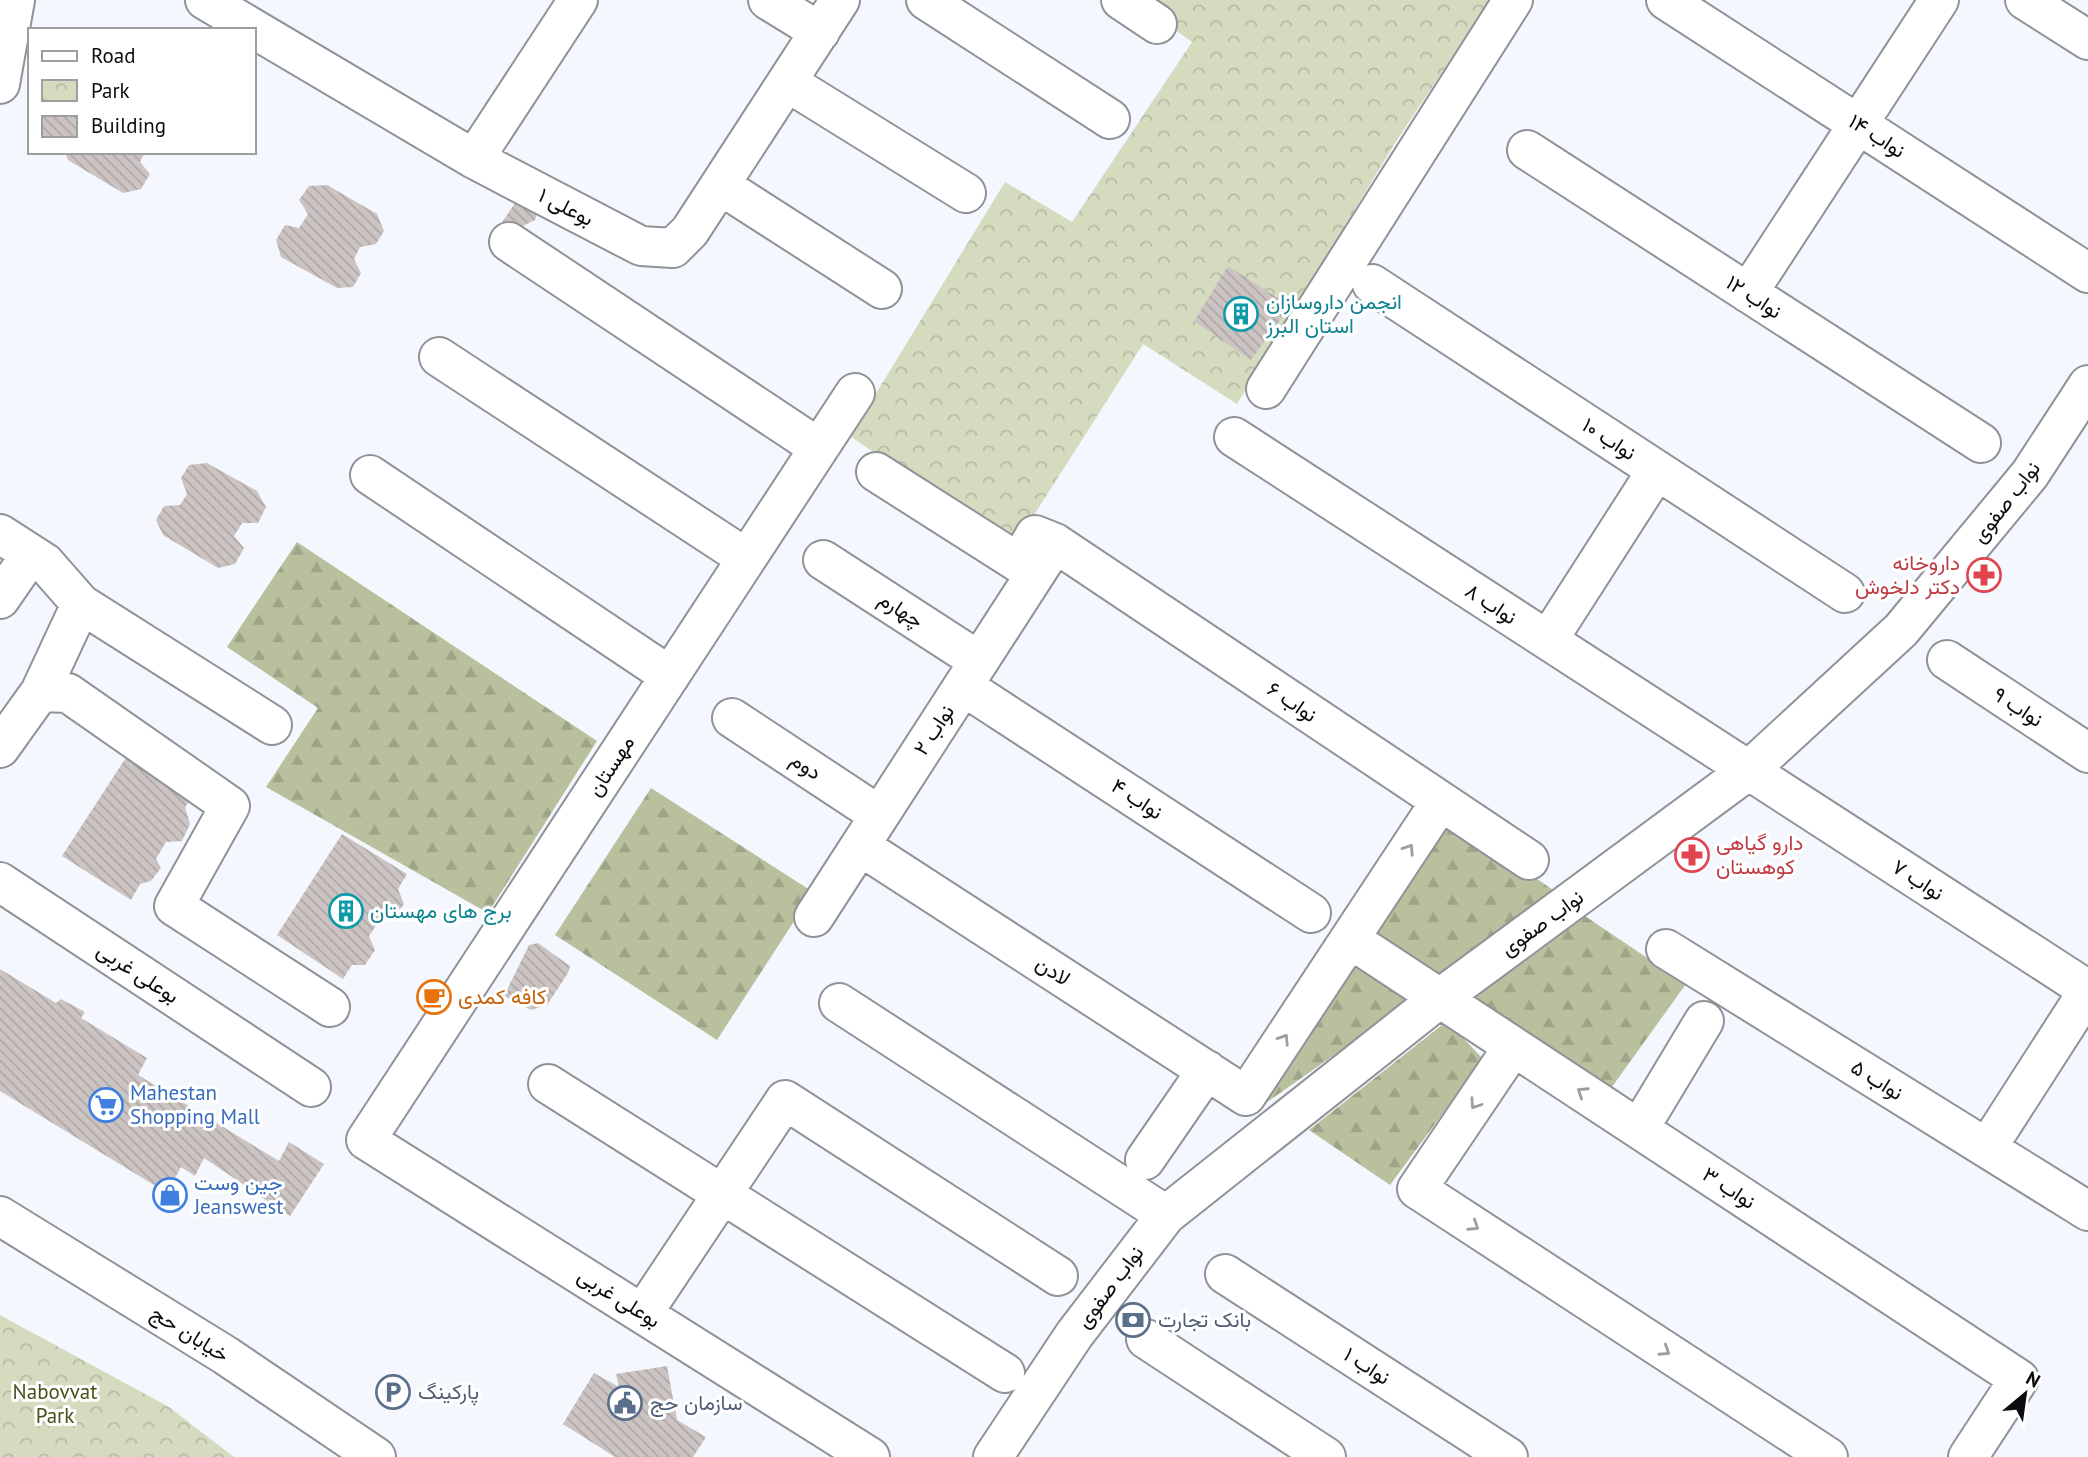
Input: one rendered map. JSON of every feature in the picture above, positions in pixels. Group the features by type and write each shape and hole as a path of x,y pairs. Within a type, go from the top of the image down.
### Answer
{"street":[{"path":"0,84 15,0"},
{"path":"474,159 578,0"},
{"path":"768,0 820,32"},
{"name":"بوعلی ۱","path":"230,6 474,159 641,246 673,248 690,231 840,0"},
{"path":"926,0 1110,120"},
{"path":"1121,0 1157,24"},
{"path":"1266,388 1513,0"},
{"name":"نواب ۱۴","path":"1665,0 2088,273"},
{"path":"1748,293 1939,0"},
{"path":"2025,0 2088,40"},
{"path":"787,82 966,194"},
{"name":"نواب ۱۲","path":"1527,150 1981,443"},
{"path":"720,185 882,289"},
{"path":"509,242 819,448"},
{"name":"نواب ۱۰","path":"1373,284 1845,593"},
{"path":"439,357 746,558"},
{"name":"نواب صفوی","path":"993,1457 1074,1335 1166,1215 1440,998 1749,770 1901,630 2030,474 2088,385"},
{"name":"مهستان","path":"366,1140 855,393"},
{"name":"نواب ۸","path":"1234,437 1749,770"},
{"path":"1548,640 1657,470"},
{"path":"876,472 1019,563 1035,535 1055,543"},
{"path":"370,475 670,676"},
{"name":"نواب ۲","path":"814,917 1055,543"},
{"name":"نواب ۶","path":"1055,543 1529,860"},
{"path":"0,599 15,544 45,564 81,604 272,725"},
{"name":"چهارم","path":"823,560 971,673"},
{"path":"0,748 40,692 81,604"},
{"name":"نواب ۹","path":"1947,660 2088,753"},
{"name":"نواب ۴","path":"971,673 1311,913"},
{"path":"40,692 68,693 230,806 174,906 330,1007"},
{"name":"دوم","path":"732,718 870,830"},
{"name":"نواب ۷","path":"1749,770 2088,990"},
{"path":"1440,802 1350,939 1440,998"},
{"name":"لادن","path":"870,830 1246,1096 1350,939"},
{"name":"بوعلی غربی","path":"0,883 311,1087"},
{"name":"نواب ۵","path":"1666,949 2088,1211"},
{"path":"1987,1148 2088,990"},
{"name":"نواب ۳","path":"1440,998 2019,1379 1968,1457"},
{"path":"839,1003 1166,1215"},
{"path":"1639,1129 1704,1021"},
{"path":"1513,1047 1417,1189 1828,1457"},
{"path":"1145,1160 1207,1070"},
{"path":"548,1084 1004,1373"},
{"path":"643,1313 785,1100 1058,1276"},
{"name":"بوعلی غربی","path":"366,1140 870,1457"},
{"name":"خیابان حج","path":"0,1216 225,1355 376,1457"},
{"name":"نواب ۱","path":"1225,1274 1508,1457"},
{"path":"1146,1339 1318,1455"}],"green space":[{"path":"1134,0 1490,0 1395,143 1237,404 1143,344 1013,548 850,436 1005,182 1072,222 1192,42"},
{"path":"297,542 597,741 488,913 266,787 318,708 227,647"},
{"path":"651,788 813,892 717,1040 555,935"},
{"path":"1442,815 1559,894 1439,980 1367,934"},
{"path":"1579,912 1686,984 1609,1091 1461,998"},
{"path":"1353,955 1417,997 1253,1112"},
{"path":"1447,1021 1483,1059 1390,1185 1309,1130"},
{"name":"Nabovvat Park","path":"0,1315 169,1407 234,1457 0,1457"}],"building":[{"path":"66,154 144,154 140,162 150,174 141,189 123,193 68,160"},
{"path":"327,185 377,214 384,231 376,244 360,247 354,259 361,273 353,287 337,288 281,257 276,240 285,225 299,228 308,214 299,200 309,186"},
{"path":"520,196 538,210 535,220 517,229 502,222"},
{"name":"انجمن داروسازان استان البرز","path":"1228,266 1290,306 1251,360 1194,321"},
{"path":"207,463 257,491 266,507 258,523 242,523 234,536 244,548 235,564 218,568 163,535 156,520 164,506 180,505 187,494 181,478 189,465"},
{"path":"127,756 193,796 185,807 190,824 182,841 166,842 156,859 161,868 151,881 140,884 131,900 62,856"},
{"name":"برج های مهستان","path":"342,834 407,874 398,889 404,904 393,919 382,917 369,936 375,950 365,965 352,965 343,979 277,935"},
{"path":"538,943 570,966 547,1005 531,1010 504,996 529,945"},
{"name":"Mahestan Shopping Mall","path":"0,969 56,1003 61,999 85,1012 81,1018 147,1058 138,1075 279,1161 289,1142 324,1164 290,1216 204,1158 195,1176 181,1167 167,1193 0,1091"},
{"name":"سازمان حج","path":"667,1366 677,1420 706,1437 693,1457 615,1457 563,1424 594,1373 619,1387 616,1374"}],"place":[{"name":"انجمن داروسازان استان البرز","path":"1241,314"},
{"name":"داروخانه دکتر دلخوش","path":"1984,575"},
{"name":"دارو گیاهی کوهستان","path":"1692,855"},
{"name":"برج های مهستان","path":"346,911"},
{"name":"کافه کمدی","path":"434,997"},
{"name":"Mahestan Shopping Mall","path":"106,1105"},
{"name":"جین وست Jeanswest","path":"170,1195"},
{"name":"بانک تجارت","path":"1133,1320"},
{"name":"پارکینگ","path":"393,1392"},
{"name":"سازمان حج","path":"625,1403"}]}
